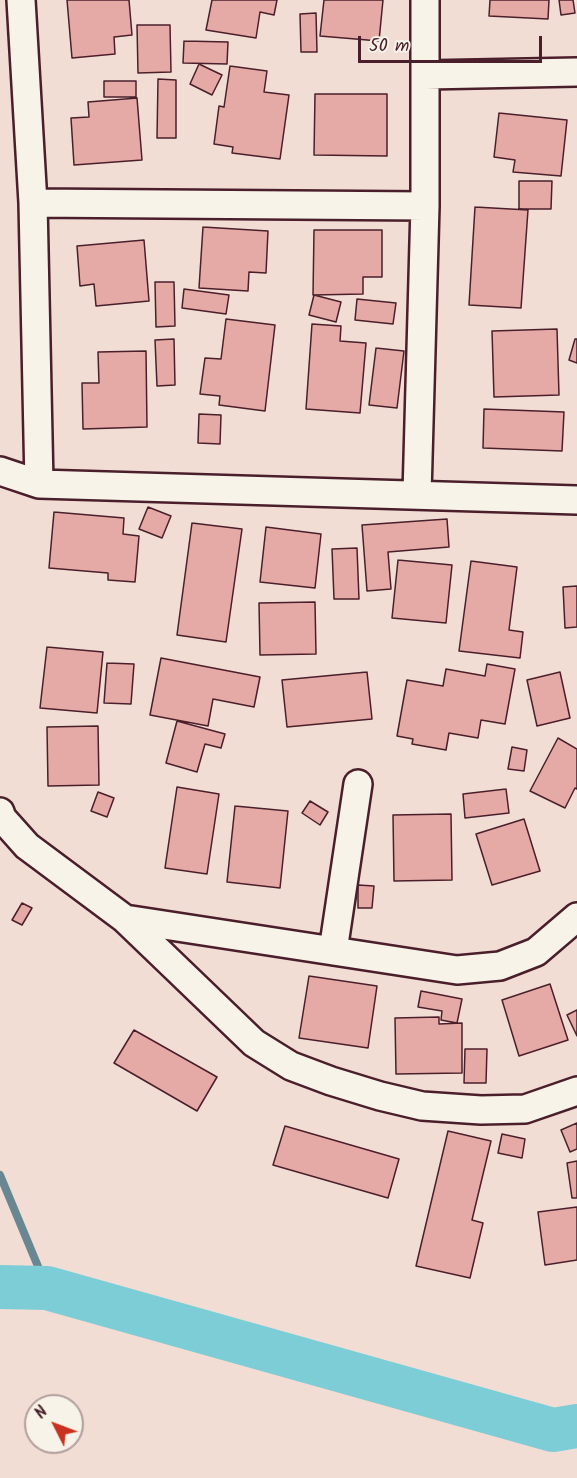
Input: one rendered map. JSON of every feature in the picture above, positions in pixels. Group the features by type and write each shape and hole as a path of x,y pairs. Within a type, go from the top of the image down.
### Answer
{"street":[{"path":"21,0 33,202 39,484"},
{"path":"417,494 425,206 425,0"},
{"path":"426,75 577,72"},
{"path":"33,202 425,206"},
{"path":"0,471 39,484 577,500"},
{"path":"333,951 358,784"},
{"path":"0,812 2,818 27,846 125,919 255,1043 291,1066 380,1096 422,1106 481,1110 525,1109 577,1091"},
{"path":"125,919 457,970 500,966 536,952 577,917"}],"building":[{"path":"67,0 129,0 132,35 114,37 115,54 72,58"},
{"path":"212,0 277,0 274,15 260,12 256,38 206,30"},
{"path":"324,0 383,0 379,41 320,36"},
{"path":"490,0 549,0 548,19 489,16"},
{"path":"559,0 573,0 575,13 561,15"},
{"path":"316,13 317,52 301,52 300,14"},
{"path":"137,25 170,25 171,72 138,73"},
{"path":"184,41 228,42 227,64 183,63"},
{"path":"199,64 222,75 212,95 190,84"},
{"path":"230,66 267,71 264,92 289,95 280,159 232,153 233,147 214,144 219,106 224,107"},
{"path":"158,79 176,80 176,138 157,138"},
{"path":"104,81 136,81 136,97 104,97"},
{"path":"315,94 387,94 387,156 314,155"},
{"path":"137,98 142,160 74,165 71,118 89,117 88,102"},
{"path":"499,113 567,120 561,176 513,172 515,160 494,157"},
{"path":"519,181 552,181 551,209 519,209"},
{"path":"475,207 528,210 521,308 469,305"},
{"path":"203,227 268,231 266,273 249,272 248,291 199,288"},
{"path":"314,230 382,230 382,277 363,277 363,294 313,295"},
{"path":"144,240 149,301 96,306 94,284 80,286 77,246"},
{"path":"155,282 174,282 175,326 156,327"},
{"path":"184,289 229,295 226,314 182,308"},
{"path":"314,295 341,302 336,322 309,315"},
{"path":"357,299 396,303 393,324 355,320"},
{"path":"226,319 275,325 265,411 219,405 220,396 200,394 205,358 221,359"},
{"path":"312,324 341,326 340,341 366,343 360,413 306,409"},
{"path":"557,329 559,395 494,397 492,331"},
{"path":"174,339 175,385 157,386 155,340"},
{"path":"575,339 577,339 577,363 569,360"},
{"path":"376,348 404,351 397,408 369,405"},
{"path":"146,351 147,427 83,429 82,383 99,383 98,352"},
{"path":"484,409 564,412 562,451 483,448"},
{"path":"199,414 221,415 220,444 198,443"},
{"path":"148,507 171,516 162,538 139,529"},
{"path":"54,512 124,518 123,534 139,536 135,582 108,580 108,573 49,568"},
{"path":"447,519 449,547 388,552 391,589 367,591 362,525"},
{"path":"192,523 242,529 226,642 177,635"},
{"path":"266,527 321,534 315,588 260,582"},
{"path":"357,548 359,599 334,599 332,549"},
{"path":"398,560 452,565 446,623 392,618"},
{"path":"471,561 517,567 509,630 523,632 520,658 459,651"},
{"path":"577,586 577,627 565,628 563,587"},
{"path":"315,602 316,654 260,655 259,603"},
{"path":"47,647 103,652 97,713 40,708"},
{"path":"161,658 260,677 254,707 213,699 208,726 150,715"},
{"path":"107,663 134,664 131,704 104,703"},
{"path":"487,664 515,669 505,724 481,720 478,738 449,733 446,750 412,744 413,739 397,736 407,680 443,686 446,669 485,676"},
{"path":"367,672 372,719 287,727 282,680"},
{"path":"560,672 570,718 537,726 527,680"},
{"path":"177,721 225,734 221,748 205,744 197,772 166,763"},
{"path":"98,726 99,785 48,786 47,727"},
{"path":"558,738 577,749 577,789 575,788 565,808 530,791"},
{"path":"512,747 527,750 524,771 508,769"},
{"path":"177,787 219,794 207,874 165,868"},
{"path":"506,789 509,813 465,818 463,794"},
{"path":"98,792 114,798 107,817 91,811"},
{"path":"310,801 328,812 320,825 302,813"},
{"path":"235,806 288,811 280,888 227,882"},
{"path":"451,814 452,880 394,881 393,815"},
{"path":"524,819 540,871 492,885 476,834"},
{"path":"358,885 374,886 372,908 358,908"},
{"path":"22,903 32,908 22,925 12,920"},
{"path":"309,976 377,986 368,1048 299,1038"},
{"path":"550,984 568,1040 519,1056 502,1000"},
{"path":"421,991 462,999 457,1023 441,1020 442,1011 418,1007"},
{"path":"577,1010 577,1036 567,1015"},
{"path":"439,1017 439,1024 462,1023 462,1073 396,1074 395,1018"},
{"path":"134,1030 217,1077 197,1111 114,1063"},
{"path":"465,1049 487,1049 486,1083 464,1083"},
{"path":"577,1123 577,1149 570,1152 561,1130"},
{"path":"285,1126 399,1159 388,1198 273,1165"},
{"path":"448,1131 491,1141 472,1220 483,1223 470,1278 416,1266"},
{"path":"502,1134 525,1139 522,1158 498,1153"},
{"path":"577,1161 577,1198 572,1198 567,1163"},
{"path":"577,1207 577,1260 545,1265 538,1212"}],"waterway":[{"path":"0,1175 47,1288"},
{"path":"0,1287 47,1288 553,1430 577,1426"}]}
